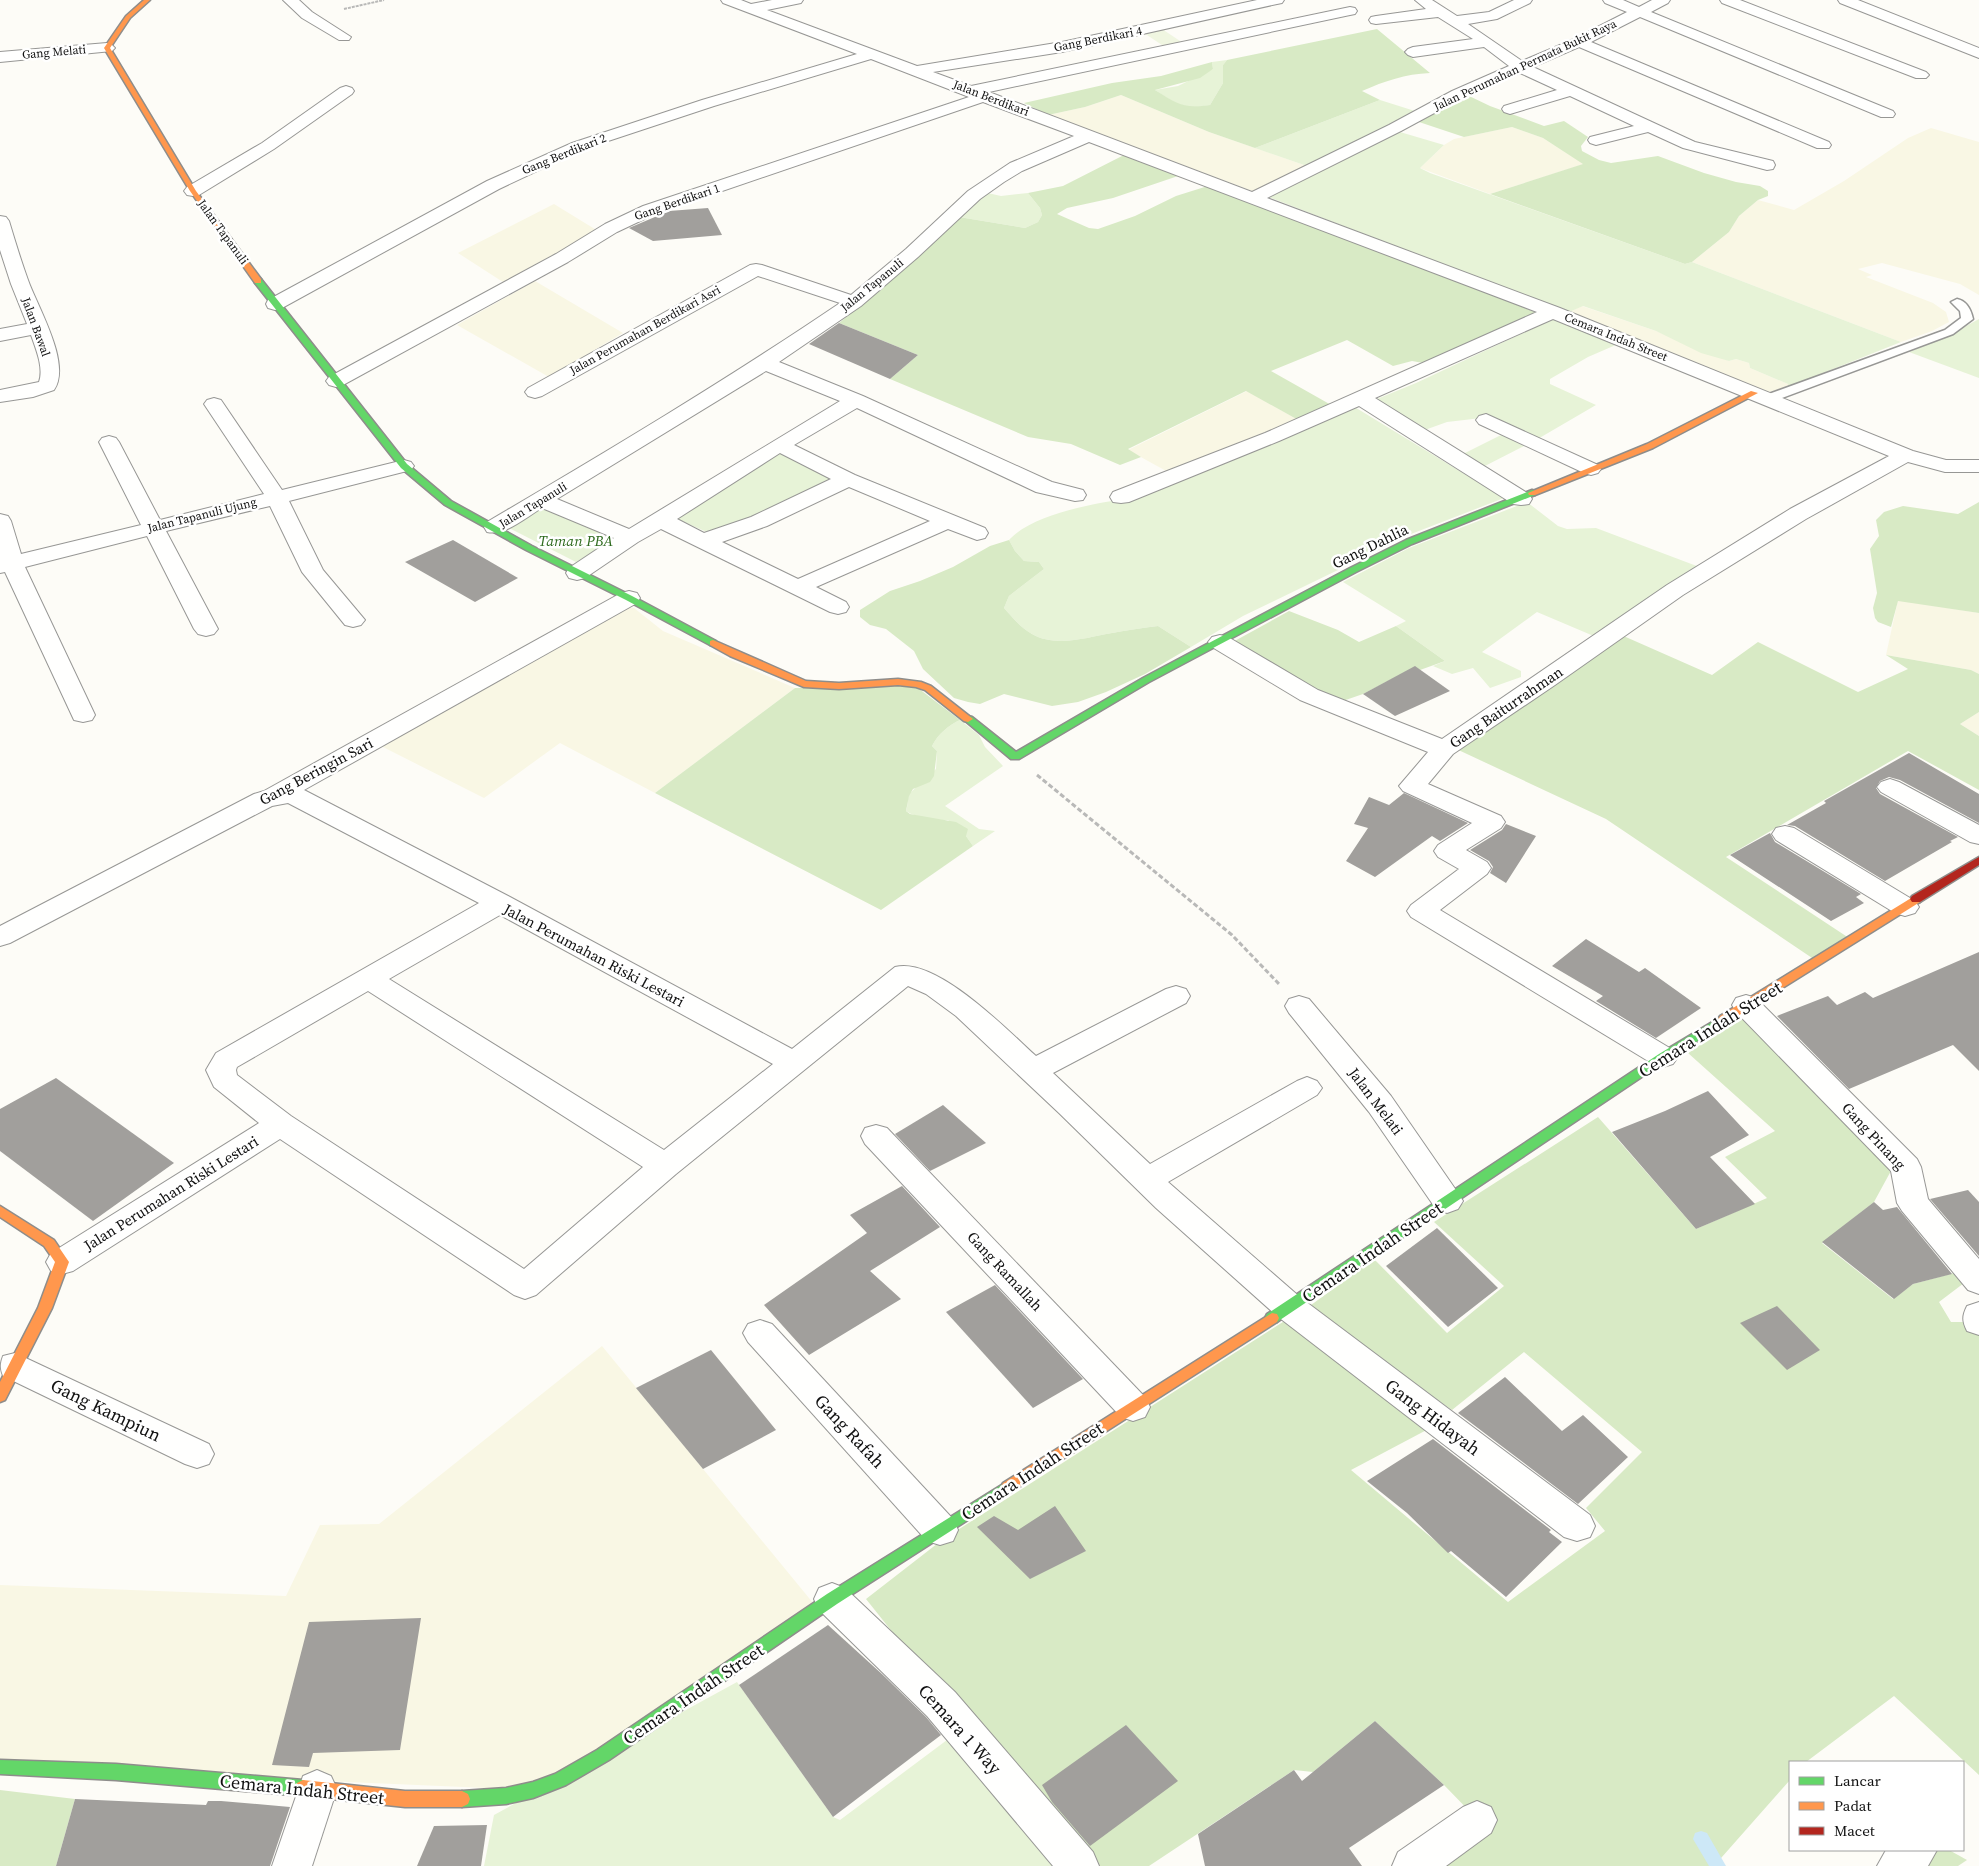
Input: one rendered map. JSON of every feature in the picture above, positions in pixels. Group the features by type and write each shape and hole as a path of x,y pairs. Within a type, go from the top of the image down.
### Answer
{"street":[{"path":"107,48 128,18 147,0"},
{"path":"290,0 307,15 344,37"},
{"name":"Jalan Berdikari","path":"728,0 1254,198"},
{"path":"750,9 796,0"},
{"name":"Gang Berdikari 4","path":"918,71 1062,47 1277,0"},
{"path":"1422,0 1487,42 1520,67 1689,145 1766,165"},
{"path":"1454,21 1492,16 1525,0"},
{"path":"1610,0 1887,114"},
{"name":"Jalan Perumahan Permata Bukit Raya","path":"1254,198 1395,128 1458,94 1579,42 1664,0"},
{"path":"1727,0 1921,75"},
{"path":"1845,0 1979,53"},
{"name":"Gang Berdikari 1","path":"336,381 562,258 611,228 649,210 978,93 1350,12"},
{"path":"1376,20 1440,12"},
{"path":"1413,52 1487,42"},
{"path":"1579,42 1823,145"},
{"name":"Gang Melati","path":"0,57 107,48"},
{"name":"Jalan Tapanuli","path":"107,48 193,191 275,304 404,466 448,503 495,528 764,363 854,302 912,253 974,195 1016,167 1089,136"},
{"name":"Gang Berdikari 2","path":"275,304 493,184 578,146 708,103 873,54"},
{"path":"193,191 268,146 346,91"},
{"path":"1510,109 1571,91"},
{"path":"1596,140 1649,127"},
{"name":"Cemara Indah Street","path":"1254,198 1553,312 1906,454 1945,466 1979,466"},
{"name":"Jalan Bawal","path":"0,221 4,242 47,355 51,382 47,386 33,391 0,396"},
{"name":"Jalan Perumahan Berdikari Asri","path":"534,392 756,268 854,302"},
{"path":"0,286 20,284"},
{"path":"1121,497 1272,438 1553,312"},
{"path":"0,335 37,328"},
{"path":"764,363 856,400 1041,486 1075,494"},
{"name":"Gang Dahlia","path":"1015,757 1146,680 1409,542 1650,446 1762,395"},
{"path":"1361,398 1521,499"},
{"path":"577,573 630,537 856,400"},
{"path":"214,404 276,497 313,572 353,620"},
{"path":"1486,420 1591,469"},
{"path":"109,442 206,629"},
{"path":"779,445 848,479 977,533"},
{"name":"Gang Baiturrahman","path":"1663,1057 1421,911 1478,868 1447,851 1492,822 1412,786 1444,749 1547,680 1675,590 1798,514 1906,454"},
{"name":"Jalan Tapanuli Ujung","path":"6,564 404,466"},
{"path":"703,540 725,535 848,479"},
{"path":"541,500 630,537"},
{"path":"660,520 838,608"},
{"path":"0,521 6,564 83,715"},
{"path":"798,587 948,521"},
{"path":"495,528 529,548 629,598 733,654 794,681 817,686 898,682 922,685 1015,757"},
{"name":"Gang Beringin Sari","path":"0,937 263,800 273,797 629,598"},
{"path":"1220,642 1309,695 1444,749"},
{"path":"1890,787 1979,836"},
{"path":"273,797 288,795 299,797 428,867 500,903"},
{"path":"1785,834 1905,907"},
{"name":"Cemara Indah Street","path":"0,1767 116,1772 317,1789 405,1799 460,1799 506,1796 533,1790 560,1780 603,1754 832,1599 1289,1307 1663,1057 1979,860"},
{"name":"Jalan Perumahan Riski Lestari","path":"794,1063 500,903 232,1055 221,1070 224,1080 280,1124 525,1286 665,1166 794,1063 905,974"},
{"name":"Gang Hidayah","path":"905,974 936,986 966,1009 1147,1180 1289,1307 1577,1526"},
{"path":"369,979 665,1166"},
{"path":"1032,1071 1176,996"},
{"name":"Gang Pinang","path":"1746,1005 1906,1167 1913,1203 1979,1281"},
{"name":"Jalan Melati","path":"1299,1006 1380,1104 1447,1201"},
{"path":"1147,1180 1307,1088"},
{"name":"Jalan Perumahan Riski Lestari","path":"62,1262 280,1124"},
{"name":"Gang Ramallah","path":"876,1136 1133,1407"},
{"path":"0,1211 49,1244 62,1262 45,1308 0,1396"},
{"path":"1979,1315 1979,1322"},
{"name":"Gang Rafah","path":"760,1333 940,1530"},
{"name":"Gang Kampiun","path":"15,1366 197,1454"},
{"name":"Cemara 1 Way","path":"832,1599 941,1704 1078,1866"},
{"path":"292,1866 317,1789"},
{"path":"1412,1866 1477,1820"},
{"path":"1897,1866 1916,1851"}],"lane":[{"path":"1762,395 1949,332 1967,319 1965,310 1957,302"}],"path":[{"path":"1015,757 1129,848 1232,934 1299,1006"}],"shaded area":[{"path":"1121,95 1209,132 1307,166 1255,192 1048,115 1085,107"},
{"path":"1512,127 1543,138 1584,164 1490,194 1420,168 1444,145 1454,139"},
{"path":"1931,128 1979,142 1979,295 1960,284 1882,263 1858,269 1872,275 1866,277 1933,303 1946,312 1949,322 1932,331 1901,342 1692,262 1729,232 1739,216 1758,200 1794,210 1844,181 1908,138"},
{"path":"554,204 598,231 506,284 458,253"},
{"path":"535,281 623,333 549,377 457,325"},
{"path":"1582,306 1656,331 1729,361 1736,359 1749,363 1750,368 1788,384 1788,387 1764,393 1567,313"},
{"path":"1247,391 1300,421 1168,472 1128,450"},
{"path":"1898,600 1979,613 1979,674 1971,670 1886,655"},
{"path":"627,608 634,608 663,631 795,688 655,793 560,743 484,798 379,745"},
{"path":"1979,712 1979,736 1960,724"},
{"path":"602,1346 818,1609 533,1790 0,1767 0,1585 286,1596 320,1525 379,1524"}],"green space":[{"path":"1162,29 1183,43 1165,47 1144,33"},
{"path":"1377,29 1430,73 1395,79 1362,91 1380,100 1255,148 1209,132 1121,95 1085,107 1048,115 1024,103 1112,83 1161,76 1212,62 1213,69 1200,78 1155,90 1187,106 1210,105 1223,83 1223,65 1227,60"},
{"path":"1227,60 1223,65 1223,83 1210,105 1193,107 1181,105 1155,90 1178,86 1213,69 1212,62"},
{"path":"1467,95 1490,106 1544,126 1564,121 1588,137 1581,146 1582,151 1599,160 1611,163 1658,156 1704,173 1736,182 1760,186 1768,191 1768,196 1758,200 1739,216 1729,232 1692,262 1685,264 1490,194 1583,164 1543,138 1512,127 1464,137 1419,122"},
{"path":"1380,100 1418,112 1307,166 1255,148"},
{"path":"1400,132 1444,145 1420,168 1430,173 1685,264 1692,262 1901,342 1788,387 1788,384 1750,368 1749,363 1736,359 1729,361 1701,353 1656,331 1583,306 1567,313 1269,197"},
{"path":"1124,155 1181,175 1113,198 1067,208 1057,214 1089,228 1098,229 1135,216 1176,196 1211,185 1540,314 1429,364 1412,361 1393,366 1347,340 1271,371 1333,406 1300,421 1246,391 1128,449 1141,457 1120,465 1071,444 1028,437 890,379 918,355 839,323 900,273 959,217 1025,228 1038,222 1042,215 1040,208 1028,193 1063,186"},
{"path":"983,192 1001,196 1028,193 1040,208 1042,215 1038,222 1025,228 959,217"},
{"path":"1555,318 1618,344 1588,357 1550,379 1550,384 1596,405 1536,440 1479,469 1459,456 1505,433 1490,417 1447,422 1422,431 1394,413 1377,399 1416,383"},
{"path":"1979,319 1979,378 1909,352 1942,339"},
{"path":"1348,403 1504,498 1393,541 1373,553 1243,616 1191,647 1158,626 1082,639 1062,641 1041,638 1028,632 1004,608 1009,596 1044,569 1039,562 1024,561 1015,551 1009,540 1019,531 1047,517 1081,507 1126,499"},
{"path":"778,453 785,454 835,481 721,532 709,533 673,517"},
{"path":"1527,502 1558,526 1567,529 1596,528 1702,568 1596,637 1537,612 1482,652 1521,671 1521,677 1490,688 1473,668 1452,674 1433,666 1445,661 1396,626 1406,621 1343,582 1409,548"},
{"path":"1979,502 1979,613 1898,601 1891,627 1878,622 1873,608 1877,593 1870,549 1879,536 1876,520 1884,512 1903,506 1958,514"},
{"name":"Taman PBA","path":"545,506 619,538 576,562 507,527"},
{"path":"1009,540 1015,551 1024,561 1039,562 1044,569 1009,596 1004,608 1028,632 1041,638 1062,641 1158,626 1191,647 1145,674 1106,692 1078,702 1052,706 1004,694 980,704 954,698 923,669 914,651 886,629 870,625 860,617 860,610 890,591 953,567 990,546"},
{"path":"1289,611 1338,630 1359,642 1396,626 1445,661 1420,670 1415,667 1363,694 1337,703 1231,643"},
{"path":"1619,634 1712,675 1758,642 1858,692 1908,669 1886,655 1971,670 1979,674 1979,712 1960,724 1979,736 1979,790 1908,751 1726,857 1852,940 1818,962 1606,819 1452,747"},
{"path":"914,685 960,720 944,730 934,742 932,746 937,751 934,776 930,782 913,789 909,796 906,811 910,814 956,822 968,829 966,836 973,846 881,910 655,793 795,688"},
{"path":"960,720 979,735 985,747 1003,766 945,806 979,829 995,831 973,846 966,836 948,820 920,817 906,811 909,795 936,769 937,751 932,746 934,742 944,730"},
{"path":"1747,1014 1892,1169 1874,1202 1822,1243 1893,1299 1913,1284 1958,1272 1968,1280 1939,1302 1951,1322 1979,1322 1979,1775 1894,1696 1807,1761 1789,1761 1789,1781 1714,1866 1441,1866 1477,1819 1444,1785 1375,1721 1313,1772 1294,1770 1149,1866 1079,1866 866,1599 942,1540 1286,1320 1436,1425 1351,1470 1508,1602 1605,1531 1586,1508 1642,1452 1524,1352 1452,1410 1307,1308 1374,1259 1447,1333 1504,1286 1434,1222 1598,1117 1696,1229 1767,1198 1725,1157 1775,1131 1688,1053"},
{"path":"737,1682 833,1817 840,1820 951,1737 1063,1866 484,1866 494,1815"},
{"path":"0,1790 75,1799 56,1866 0,1866"},
{"path":"1932,1851 1951,1851 1967,1860 1958,1866 1916,1866"}],"building":[{"path":"708,208 722,235 653,241 629,228 669,211"},
{"path":"839,323 918,355 890,379 809,344"},
{"path":"453,540 518,578 475,602 405,562"},
{"path":"1415,666 1450,691 1395,716 1363,694"},
{"path":"1909,753 1979,794 1979,823 1900,780 1889,777 1880,781 1876,788 1880,794 1958,837 1885,881 1795,826 1787,825 1826,803 1824,801"},
{"path":"1404,793 1468,823 1440,841 1432,836 1375,877 1346,861 1368,828 1354,824 1369,797 1389,805"},
{"path":"1506,824 1536,836 1506,883 1490,873 1493,867 1489,861 1470,850 1502,830"},
{"path":"1770,833 1775,842 1861,894 1856,897 1864,903 1831,921 1730,855"},
{"path":"1586,939 1639,972 1645,968 1701,1008 1656,1038 1596,1001 1603,996 1552,966"},
{"path":"1979,952 1979,1071 1953,1045 1849,1089 1777,1016 1828,996 1837,1005 1865,992 1873,998"},
{"path":"56,1078 174,1163 93,1221 0,1151 0,1109"},
{"path":"1708,1091 1749,1135 1710,1157 1755,1204 1696,1229 1612,1132 1665,1111"},
{"path":"943,1105 986,1143 930,1171 895,1134"},
{"path":"902,1186 940,1227 870,1271 901,1299 809,1355 764,1305 867,1233 850,1215"},
{"path":"1968,1190 1979,1202 1979,1256 1930,1199"},
{"path":"1874,1202 1883,1210 1897,1207 1952,1274 1913,1284 1894,1299 1822,1242"},
{"path":"1437,1228 1498,1288 1448,1327 1386,1266"},
{"path":"995,1285 1083,1379 1033,1408 946,1312"},
{"path":"1777,1306 1820,1350 1787,1370 1740,1323"},
{"path":"711,1350 776,1430 703,1469 636,1388"},
{"path":"1505,1377 1562,1431 1583,1415 1628,1457 1578,1504 1458,1413"},
{"path":"1433,1439 1551,1530 1549,1532 1562,1542 1506,1597 1451,1551 1448,1553 1407,1513 1367,1481"},
{"path":"1055,1506 1086,1551 1030,1579 977,1527 994,1516 1018,1530"},
{"path":"421,1618 400,1750 313,1753 309,1767 272,1765 309,1622"},
{"path":"828,1625 883,1675 926,1717 941,1735 833,1817 739,1685"},
{"path":"1375,1721 1444,1785 1349,1848 1362,1866 1205,1866 1198,1834 1294,1770 1302,1781"},
{"path":"1126,1725 1178,1781 1090,1846 1052,1802 1042,1785"},
{"path":"75,1799 206,1805 208,1801 221,1801 290,1807 270,1866 56,1866"},
{"path":"487,1825 481,1866 417,1866 434,1826"}],"waterway":[{"path":"1701,1839 1718,1866"}],"traffic: fast":[{"path":"258,281 404,466 448,503 529,548 713,643"},
{"path":"968,719 1015,757 1146,680 1353,570 1409,542 1532,493"},
{"path":"1272,1318 1663,1057 1724,1019"},
{"path":"462,1799 506,1796 533,1790 560,1780 603,1755 832,1599 1008,1487"},
{"path":"0,1767 116,1772 303,1788"}],"traffic: slow":[{"path":"147,0 128,17 107,48 193,191 258,281"},
{"path":"1532,493 1650,446 1754,393"},
{"path":"713,643 733,654 804,684 839,686 898,682 918,684 928,688 968,719"},
{"path":"1724,1019 1916,899"},
{"path":"0,1211 49,1243 62,1262 45,1308 0,1396"},
{"path":"1008,1487 1272,1318"},
{"path":"303,1788 405,1799 462,1799"}],"traffic: jam":[{"path":"1916,899 1979,860"}]}
